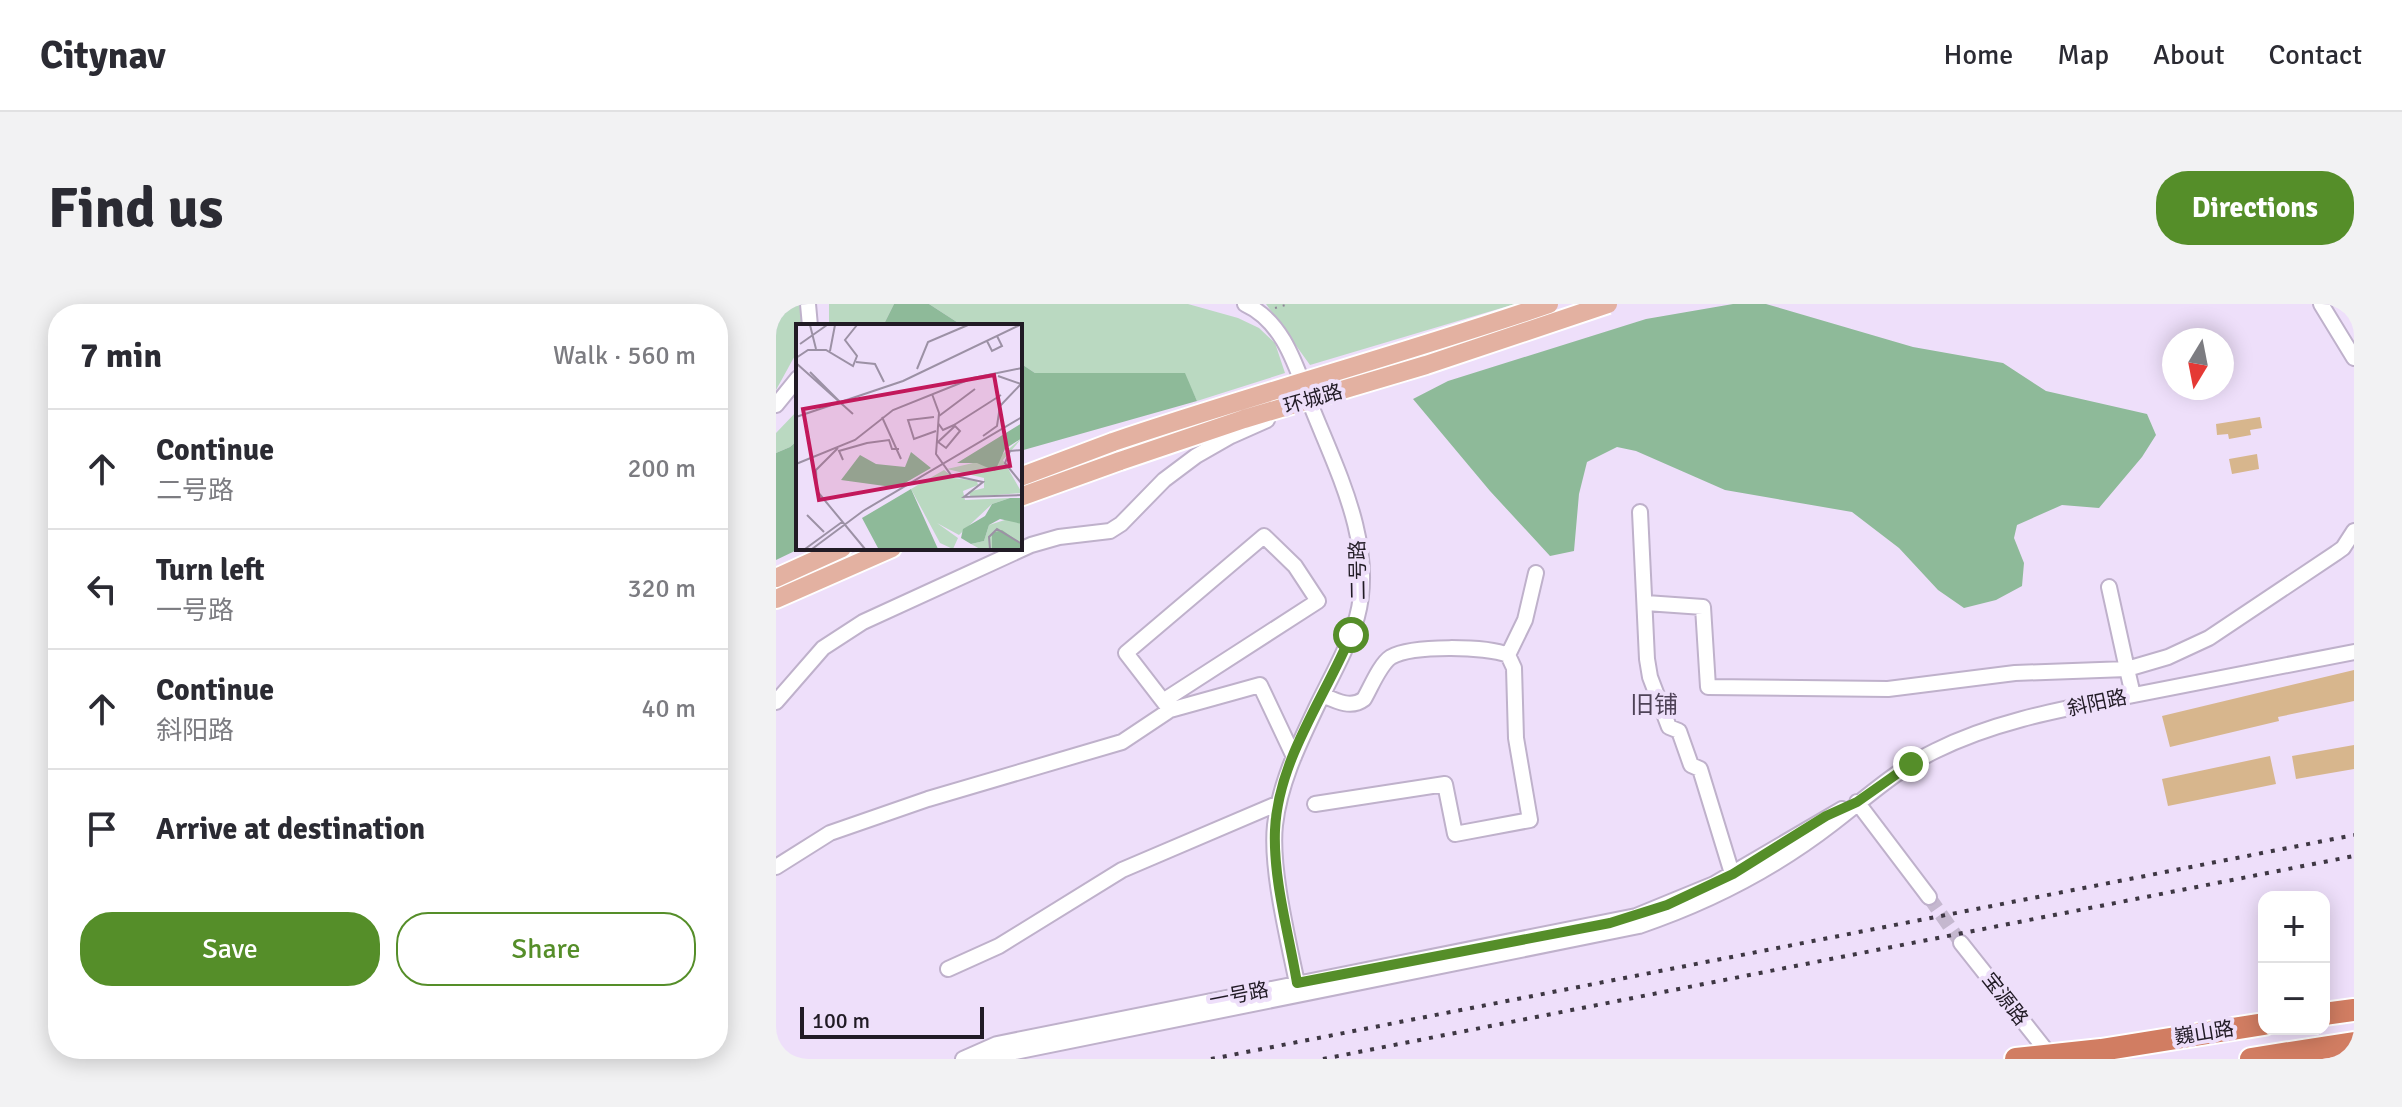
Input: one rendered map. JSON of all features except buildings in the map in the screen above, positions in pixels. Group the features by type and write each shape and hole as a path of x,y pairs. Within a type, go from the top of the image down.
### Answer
{"highway":[{"path":"2330,1013 2354,1010"},
{"name":"巍山路","path":"2016,1059 2051,1058 2258,1025"},
{"name":"巍山路","path":"2251,1059 2354,1043"}],"main road":[{"name":"环城路","path":"1022,476 1217,407 1378,360 1549,304"},
{"name":"环城路","path":"1022,496 1244,419 1426,365 1608,304"},
{"path":"776,578 838,550"},
{"path":"776,599 887,550"}],"street":[{"path":"808,304 810,324"},
{"name":"二号路","path":"1245,304 1264,316 1277,330 1311,405 1351,509 1358,534 1362,579 1354,627 1294,757 1279,803 1275,848 1298,988"},
{"path":"2321,304 2354,358"},
{"path":"776,405 796,380"},
{"path":"1022,549 1059,537 1110,531 1121,524 1164,480 1211,446 1253,425 1311,405"},
{"path":"1640,512 1650,677 1669,727 1679,731 1691,765 1700,769 1734,879"},
{"path":"1646,603 1703,607 1708,687 1888,689 2015,673 2127,669 2168,657 2209,638 2343,548 2354,531"},
{"path":"776,867 830,833 928,799 1122,742 1166,706 1318,601 1295,566 1264,536 1126,653 1166,706"},
{"path":"776,702 823,648 863,622 1020,550"},
{"path":"1508,655 1525,620 1536,573"},
{"path":"2109,587 2133,695"},
{"path":"1323,695 1345,703 1359,702 1364,699 1387,661 1399,654 1478,649 1508,655"},
{"name":"斜阳路","path":"1857,802 1925,756 1981,732 2034,716 2354,652"},
{"path":"1315,804 1445,784 1455,834 1530,820 1516,738 1514,668 1508,655"},
{"path":"1166,706 1260,685 1294,757"},
{"path":"1857,802 1929,897"},
{"name":"一号路","path":"963,1059 997,1044 1623,930 1679,911 1831,824 1857,802"},
{"path":"948,969 999,946 1122,870 1279,803"},
{"name":"宝源路","path":"1961,943 2051,1058"},
{"name":"一号路","path":"980,1059 1298,988"}],"green space":[{"path":"776,304 802,304 803,324 796,324 796,354 776,390"},
{"path":"829,304 894,304 884,324 829,324"},
{"path":"894,304 929,304 960,324 884,324"},
{"path":"929,304 1188,304 1238,318 1259,328 1275,343 1285,373 1197,401 1184,373 1035,373 1022,364 1022,324 960,324"},
{"path":"1266,304 1515,304 1310,365"},
{"path":"1733,304 1766,304 1913,347 2003,363 2046,391 2147,414 2156,435 2142,457 2099,508 2062,505 2017,525 2014,538 2024,563 2022,586 1996,600 1964,608 1938,590 1899,548 1852,512 1725,490 1636,451 1617,447 1587,462 1579,494 1574,551 1550,556 1490,491 1413,399 1448,381 1646,319"},
{"path":"1022,364 1035,373 1185,373 1197,401 1022,450"},
{"path":"796,412 796,442 776,453 776,433"},
{"path":"796,442 797,550 776,560 776,453"}],"tunnel":[{"path":"1929,897 1961,943"}],"railway":[{"path":"1211,1059 2354,835"},
{"path":"1323,1059 2354,856"}],"district":[{"name":"旧铺","path":"1654,705"}],"route":[{"path":"1351,635 1287,774 1275,828 1280,888 1297,983 1610,923 1652,911 1733,874 1826,816 1857,802 1911,764"}]}
